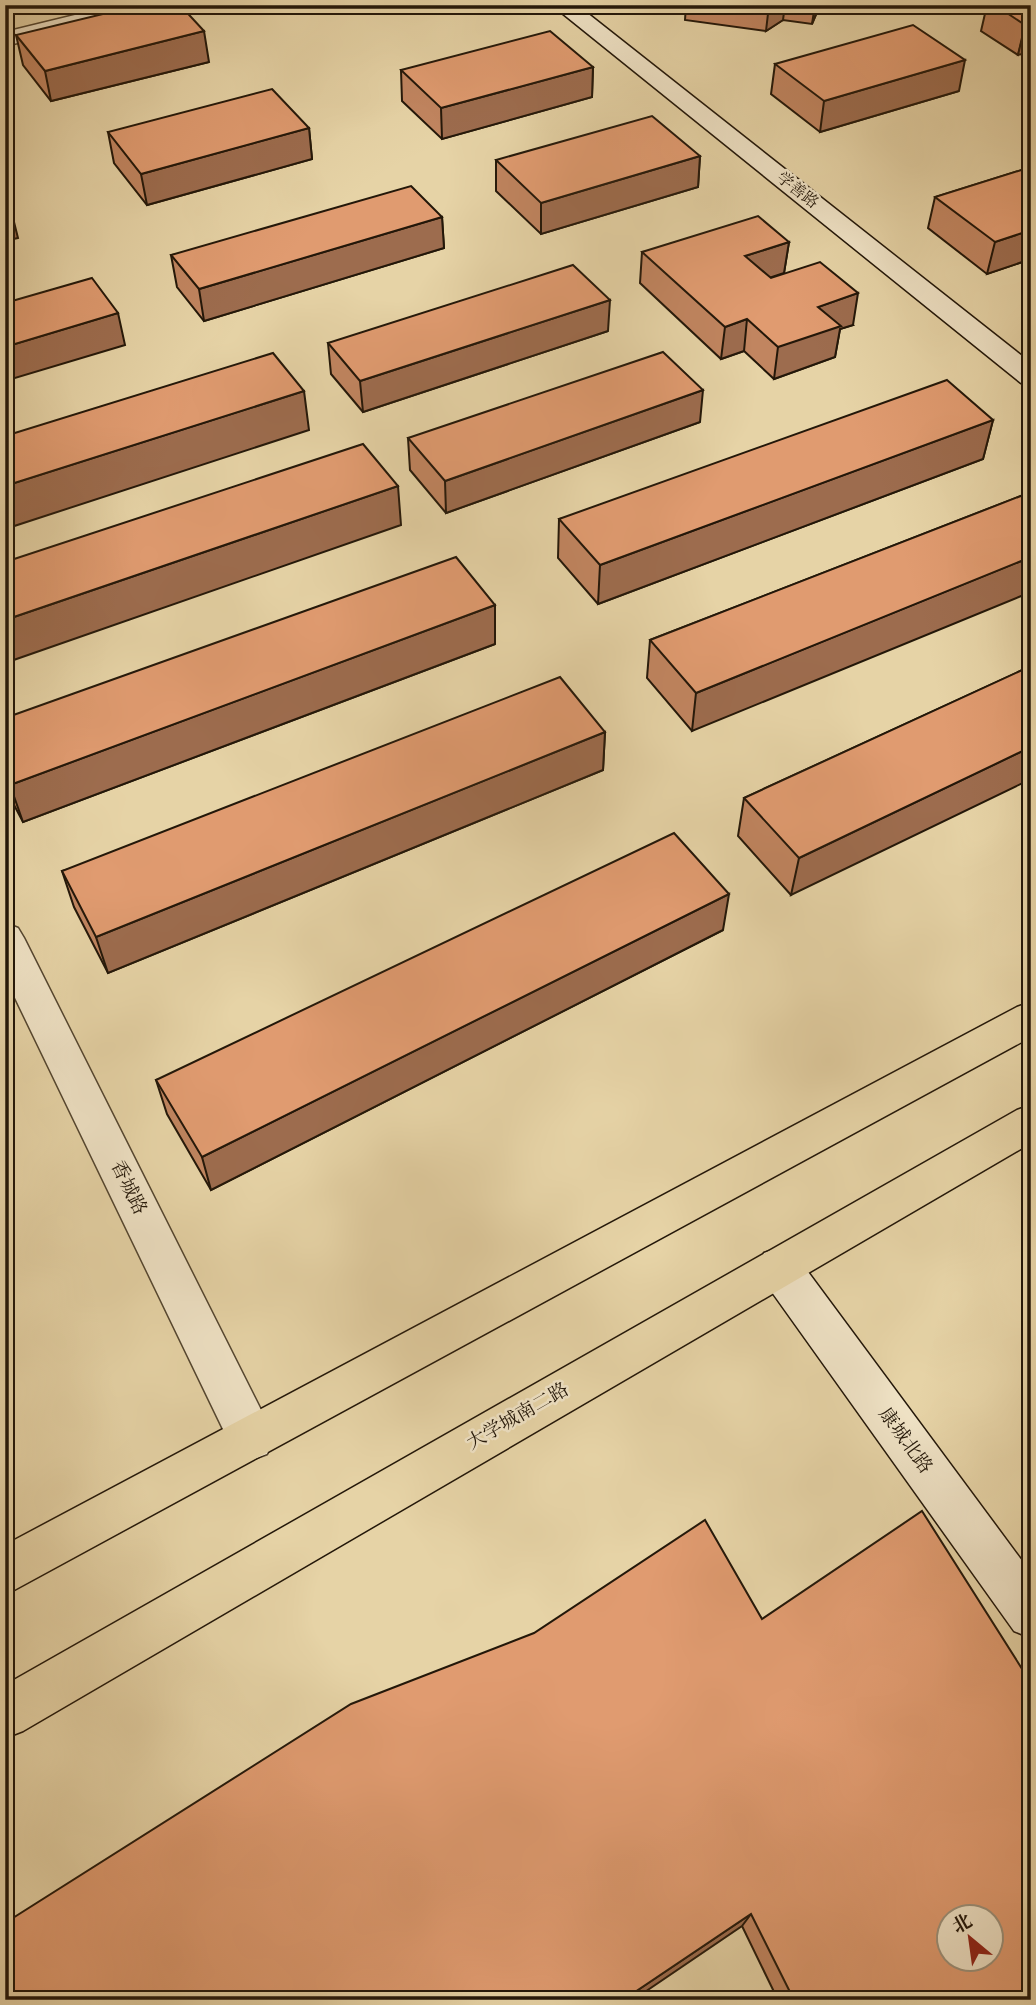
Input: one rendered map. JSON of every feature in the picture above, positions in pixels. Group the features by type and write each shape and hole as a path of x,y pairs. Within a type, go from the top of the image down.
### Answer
{"highway":[{"path":"5,1571 1031,1018"},
{"name":"大学城南二路","path":"5,1713 1031,1122"}],"street":[{"path":"5,39 144,5"},
{"name":"学善路","path":"563,5 1031,377"},
{"name":"香城路","path":"5,939 251,1438"},
{"name":"康城北路","path":"779,1267 1031,1614"}],"building":[{"path":"140,5 180,5 204,31 45,71 16,35"},
{"path":"995,5 1031,5 1031,24 1025,25"},
{"path":"913,25 965,60 824,101 775,64"},
{"path":"550,31 593,67 441,108 401,70"},
{"path":"272,89 309,128 141,174 108,132"},
{"path":"652,116 700,156 541,203 496,160"},
{"path":"1031,167 1031,230 995,242 935,197"},
{"path":"411,186 442,217 199,289 171,255"},
{"path":"758,216 789,242 745,256 771,278 820,262 858,293 818,307 841,326 778,347 747,319 725,327 642,252"},
{"path":"573,265 610,300 360,381 328,343"},
{"path":"92,278 118,313 5,347 5,303"},
{"path":"663,352 703,390 445,481 408,438"},
{"path":"273,353 304,391 5,486 5,436"},
{"path":"947,380 993,420 600,565 559,519"},
{"path":"363,444 398,486 5,620 5,562"},
{"path":"1031,492 1031,557 696,693 650,640"},
{"path":"456,557 495,605 10,785 5,776 5,718"},
{"path":"1031,666 1031,747 799,858 744,798"},
{"path":"560,677 605,732 96,937 62,871"},
{"path":"674,833 729,894 202,1157 156,1080"},
{"path":"922,1511 1031,1683 1031,2000 794,2000 751,1914 623,2000 5,2000 5,1923 351,1704 534,1633 705,1520 762,1619"}]}
